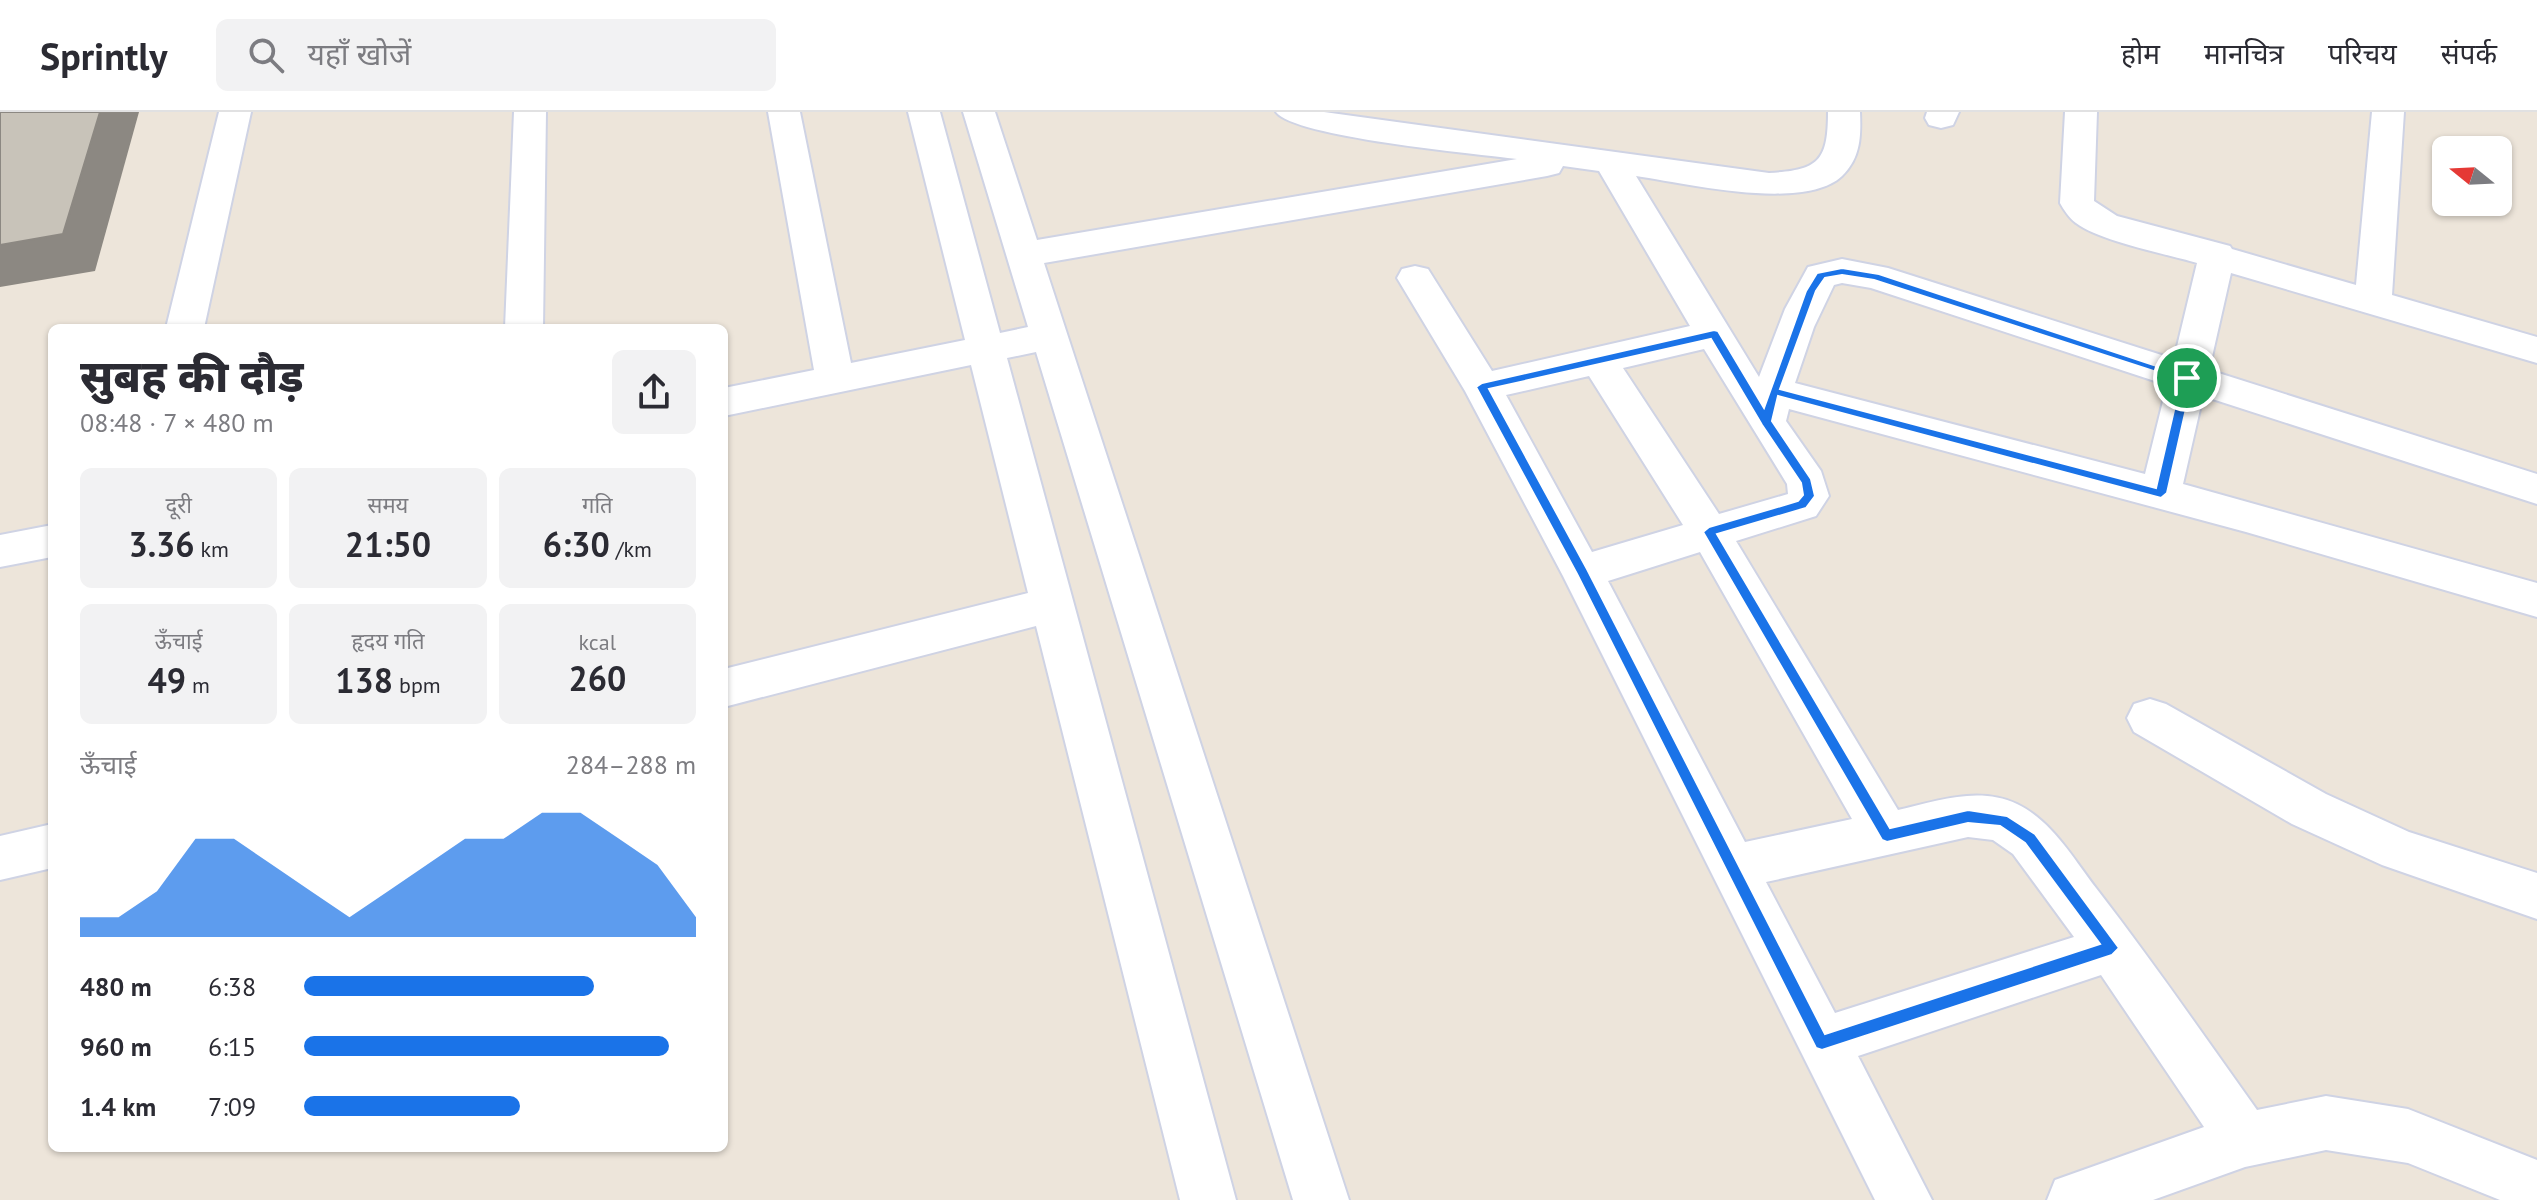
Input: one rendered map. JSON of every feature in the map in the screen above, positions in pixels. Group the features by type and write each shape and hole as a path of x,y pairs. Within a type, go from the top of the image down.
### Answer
{"street":[{"path":"186,324 235,112"},
{"path":"524,324 530,112"},
{"path":"784,112 835,379"},
{"path":"924,112 1208,1200"},
{"path":"979,112 1321,1200"},
{"path":"1292,112 1316,121 1769,184 1802,182 1829,172 1843,149 1836,113"},
{"path":"2081,112 2077,203 2088,215 2105,224 2217,254 2537,350"},
{"path":"2373,302 2388,112"},
{"path":"1026,254 1599,159"},
{"path":"1582,572 1802,505 1809,496 1807,482 1770,406 1714,334 1599,159"},
{"path":"2161,493 2217,254"},
{"path":"1770,406 1811,291 1821,276 1842,271 1875,277 2537,489"},
{"path":"1415,278 1482,387 1582,572 1904,1200"},
{"path":"1482,387 1714,334"},
{"path":"728,401 1051,336"},
{"path":"1598,359 1709,532 1887,835"},
{"path":"1770,406 2161,493 2537,600"},
{"path":"0,551 48,542"},
{"path":"728,687 1053,604"},
{"path":"2150,718 2335,821 2399,850 2537,896"},
{"path":"1732,867 1968,816 2002,820 2030,839 2112,948 2245,1140"},
{"path":"0,858 48,847"},
{"path":"1822,1043 2112,948"},
{"path":"2075,1200 2245,1140 2326,1123 2408,1136 2495,1169 2537,1189"}],"building":[{"path":"0,112 100,112 63,234 0,245"}],"route":[{"path":"2187,378 1875,277 1842,271 1821,276 1811,291 1774,391 1766,422 1714,334 1482,387 1582,572 1822,1043 2112,948 2030,839 2002,820 1968,816 1887,835 1709,532 1802,505 1809,496 1807,482 1766,422 1774,391 2161,493 2187,378"}]}
